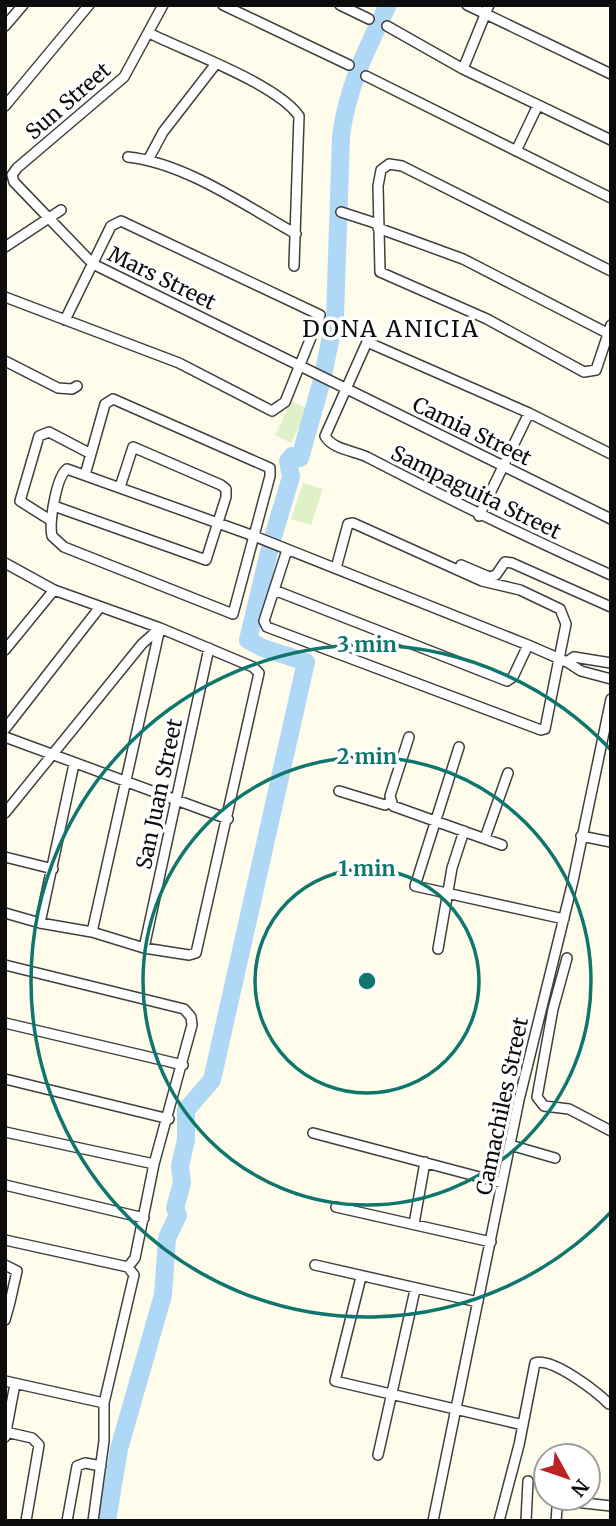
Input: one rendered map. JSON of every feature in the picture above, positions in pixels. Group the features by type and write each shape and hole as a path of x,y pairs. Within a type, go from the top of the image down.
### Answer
{"street":[{"path":"5,26 23,5"},
{"path":"5,106 89,5"},
{"name":"Sun Street","path":"13,182 12,175 17,167 124,76 163,5"},
{"path":"223,5 237,8 349,65"},
{"path":"340,5 369,19"},
{"path":"467,5 487,10 611,74"},
{"path":"463,69 487,10"},
{"path":"387,26 463,69 611,140"},
{"path":"149,33 264,89 288,104 299,116 294,266"},
{"path":"148,160 152,148 215,65"},
{"path":"366,76 611,198"},
{"path":"516,151 538,105"},
{"path":"128,157 148,160 203,182 296,234"},
{"path":"341,212 378,226 463,259 610,332 596,370 584,372 487,319 380,272 378,226 378,186 384,165 402,166 611,271"},
{"name":"Mars Street","path":"13,182 93,264 318,375"},
{"path":"5,247 61,210"},
{"path":"5,297 65,320 179,363 272,411 285,402 320,315 121,220 114,222 65,320"},
{"path":"346,390 368,342 528,413 611,454"},
{"path":"5,361 58,388 72,389 77,386"},
{"name":"Camia Street","path":"318,375 611,519"},
{"name":"Sampaguita Street","path":"346,390 325,436 327,440 479,516 611,575"},
{"path":"85,475 105,404 113,399 270,468 270,476 254,536 233,614 64,547 52,536 50,520 62,472 67,469 254,536 528,645 581,671 611,679"},
{"path":"479,516 528,413"},
{"path":"50,520 19,501 39,436 49,432 91,454"},
{"path":"54,506 204,561 219,523 226,489 133,447 120,486"},
{"path":"348,516 489,577 496,575 505,562 512,563 611,607"},
{"path":"287,550 264,621 270,629 541,730 545,729 563,660 566,624 564,613 560,609 520,590 482,581 354,523 348,524 336,568"},
{"path":"5,913 40,923 93,932 144,948 189,955 198,950 257,685 256,669 160,628 54,590 6,564"},
{"path":"5,650 54,590"},
{"path":"274,590 507,681 513,677 528,645"},
{"path":"5,729 100,607"},
{"path":"5,813 142,644 160,628"},
{"path":"93,932 160,628"},
{"name":"San Juan Street","path":"144,948 209,648"},
{"path":"563,660 575,657 611,663"},
{"name":"Camachiles Street","path":"433,1521 510,1145 564,919 611,699"},
{"path":"5,737 175,801 228,818"},
{"path":"391,804 409,737"},
{"path":"459,747 415,886 564,919"},
{"path":"40,923 75,764"},
{"path":"485,838 508,773"},
{"path":"340,791 385,805 391,804 502,845"},
{"path":"438,949 452,868 464,831"},
{"path":"581,836 611,842"},
{"path":"5,857 53,869"},
{"path":"567,958 553,1009 537,1097 544,1106 569,1109 611,1131"},
{"path":"5,965 184,1009 191,1017 192,1025 183,1065 154,1164 135,1258 124,1267"},
{"path":"5,1023 183,1065"},
{"path":"5,1079 169,1119"},
{"path":"5,1132 154,1164"},
{"path":"313,1133 502,1183"},
{"path":"510,1145 555,1158"},
{"path":"414,1224 425,1162"},
{"path":"5,1185 144,1218"},
{"path":"336,1206 491,1242"},
{"path":"5,1240 124,1267 134,1275 104,1403 101,1466 93,1521"},
{"path":"5,1265 17,1271 7,1302 5,1320"},
{"path":"315,1265 478,1303"},
{"path":"361,1277 335,1381 523,1425"},
{"path":"377,1455 415,1290"},
{"path":"499,1521 537,1361 547,1362 594,1389 609,1404"},
{"path":"26,1521 39,1445 32,1438 6,1434 10,1383 104,1403"},
{"path":"67,1521 77,1466 85,1463 101,1466"},
{"path":"526,1521 528,1481"},
{"path":"556,1521 557,1508 566,1501 611,1506"}],"green space":[{"path":"291,401 308,409 291,443 275,435"},
{"path":"303,483 323,489 311,525 291,519"}],"waterway":[{"path":"273,537 291,477 288,461 292,456 300,458 322,380 335,317 341,136 344,118 359,69 388,5"},
{"path":"107,1521 119,1449 163,1295 167,1238 178,1215 175,1208 182,1183 180,1166 186,1140 186,1110 212,1080 306,662 263,648 248,640 269,552"}],"district":[{"name":"DONA ANICIA","path":"391,328"}]}
